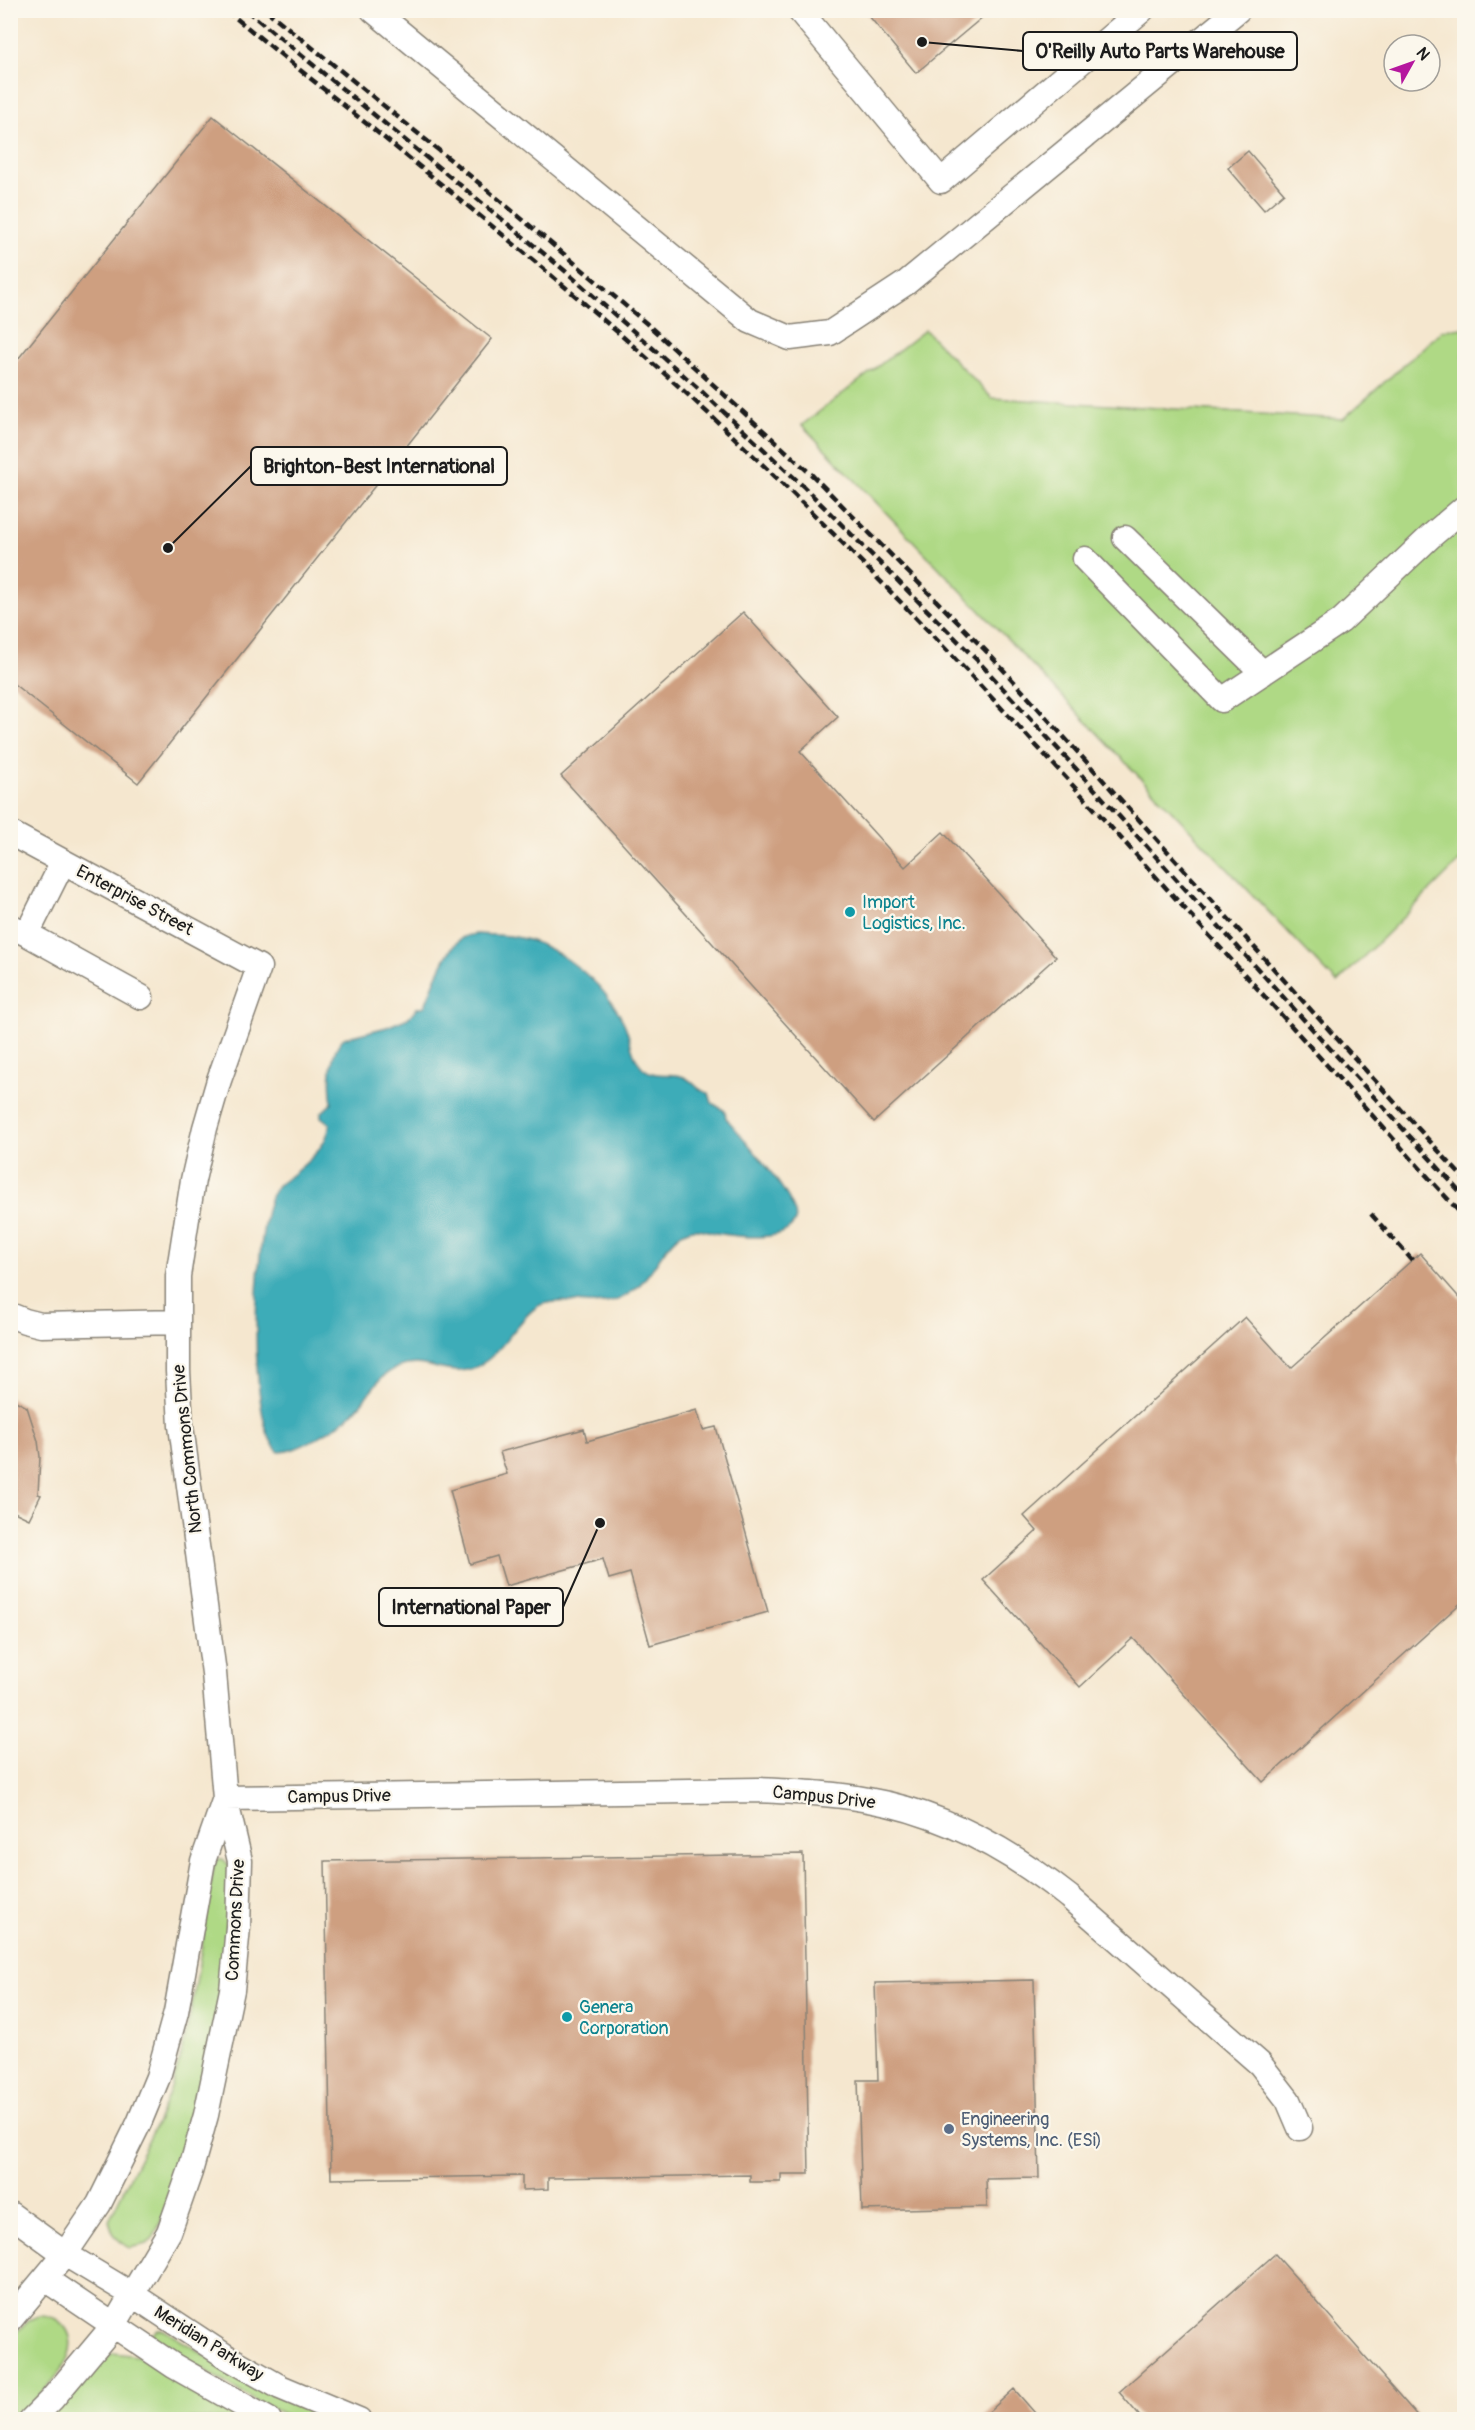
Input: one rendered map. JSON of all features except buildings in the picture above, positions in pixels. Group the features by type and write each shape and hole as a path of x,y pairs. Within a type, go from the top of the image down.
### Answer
{"street":[{"path":"373,10 750,321 790,338 830,333 906,283 1238,10"},
{"path":"799,10 941,181 1142,10"},
{"path":"1085,559 1222,700 1341,621 1464,508"},
{"path":"1125,538 1263,673"},
{"name":"Enterprise Street","path":"10,833 259,967"},
{"path":"63,862 19,930 141,997"},
{"name":"North Commons Drive","path":"225,1798 214,1673 181,1426 178,1276 193,1180 205,1128 219,1080 259,967"},
{"path":"10,1315 41,1325 178,1322"},
{"name":"Campus Drive","path":"225,1798 758,1790 827,1794 899,1807 974,1835 1041,1875 1260,2064 1288,2100 1300,2128"},
{"name":"Commons Drive","path":"10,2320 65,2254 99,2204 120,2165 158,2077 176,2012 203,1861 225,1798"},
{"name":"Commons Drive","path":"31,2420 52,2399 114,2325 169,2232 190,2172 206,2115 232,1990 238,1927 240,1861 225,1798"},
{"name":"Meridian Parkway","path":"10,2214 65,2254 133,2295 227,2357 280,2387 359,2420"},
{"name":"Meridian Parkway","path":"45,2279 174,2366 269,2420"}],"green space":[{"path":"1464,328 1464,857 1337,983 802,425 925,330 992,398 1343,419 1443,330"},
{"path":"217,1859 223,1859 231,1867 223,1973 206,2074 178,2176 153,2239 147,2244 130,2248 116,2237 109,2221 153,2131 175,2076 193,1999 214,1865"},
{"path":"39,2316 55,2319 65,2327 71,2342 69,2354 55,2379 11,2420 11,2337 30,2320"},
{"path":"158,2330 164,2330 256,2386 327,2419 295,2419 255,2401 155,2340 152,2334"},
{"path":"113,2353 138,2356 244,2419 45,2420 95,2364"}],"water":[{"path":"477,934 510,936 544,946 576,966 590,978 614,1006 623,1021 633,1051 643,1068 653,1073 681,1076 702,1091 709,1093 712,1103 725,1111 726,1118 780,1185 795,1212 795,1221 790,1228 771,1236 735,1236 695,1229 683,1232 668,1246 642,1283 623,1298 601,1303 555,1302 536,1307 493,1355 474,1368 451,1371 410,1364 392,1370 380,1379 351,1414 332,1429 298,1447 279,1452 268,1435 261,1405 256,1326 261,1245 266,1213 273,1192 276,1187 309,1161 325,1140 330,1124 321,1117 321,1113 332,1103 331,1068 339,1044 344,1038 387,1027 408,1018 417,1008 425,1006 440,968 451,949 464,937"}],"railway":[{"path":"226,10 551,275 678,385 795,496 904,605 1010,717 1464,1217"},
{"path":"246,10 564,270 698,388 803,486 979,662 1464,1196"},
{"path":"266,10 479,183 646,323 813,476 988,653 1464,1179"},
{"path":"1371,1214 1412,1260"}],"place":[{"name":"O'Reilly Auto Parts Warehouse","path":"922,42"},
{"name":"Brighton-Best International","path":"168,548"},
{"name":"Import Logistics, Inc.","path":"850,912"},
{"name":"International Paper","path":"600,1523"},
{"name":"Genera Corporation","path":"567,2017"},
{"name":"Engineering Systems, Inc. (ESi)","path":"949,2129"}]}
